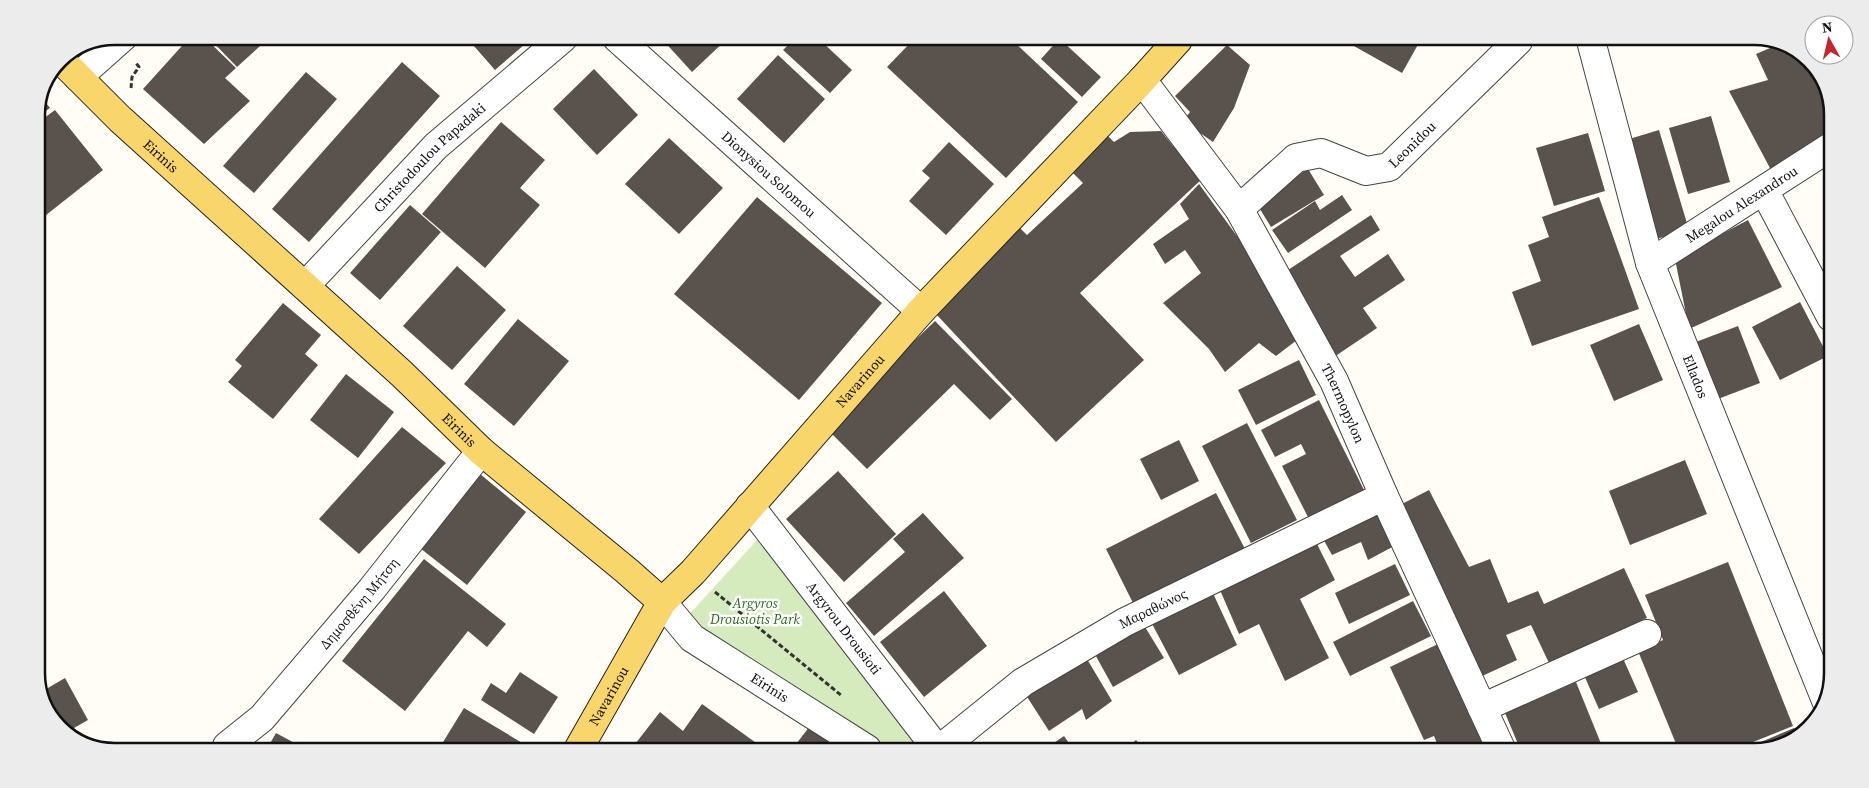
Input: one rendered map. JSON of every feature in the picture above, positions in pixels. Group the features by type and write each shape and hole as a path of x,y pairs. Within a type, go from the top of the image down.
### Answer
{"main road":[{"name":"Navarinou","path":"582,743 662,602 693,572 921,311 1174,45"},
{"name":"Eirinis","path":"69,68 120,119 402,374 481,451 620,564 662,602"}],"street":[{"name":"Christodoulou Papadaki","path":"305,286 436,146 555,45"},
{"name":"Dionysiou Solomou","path":"625,45 921,311"},
{"name":"Leonidou","path":"1239,209 1296,158 1321,153 1366,171 1389,168 1514,45"},
{"name":"Ellados","path":"1592,45 1650,263 1822,692"},
{"path":"69,68 108,46"},
{"name":"Thermopylon","path":"1142,80 1239,209 1334,381 1384,496 1498,743"},
{"name":"Megalou Alexandrou","path":"1650,263 1824,151"},
{"path":"1764,190 1824,304"},
{"name":"Δημοσθένη Μήτση","path":"231,743 262,718 372,588 481,451"},
{"name":"Μαραθώνος","path":"947,743 1023,682 1125,622 1384,496"},
{"name":"Argyrou Drousioti","path":"750,506 934,743"},
{"name":"Eirinis","path":"662,602 692,638 858,743"},
{"path":"1482,708 1647,634"}],"path":[{"path":"709,587 846,699"}],"green space":[{"name":"Argyros Drousiotis Park","path":"758,539 915,743 871,743 685,619"}],"building":[{"path":"183,45 212,45 236,68 225,78 250,101 204,144 143,89"},
{"path":"216,45 261,45 237,67"},
{"path":"473,45 524,45 495,70"},
{"path":"667,45 721,45 692,72"},
{"path":"788,45 825,45 852,70 830,93 783,50"},
{"path":"908,45 1017,45 1078,102 1006,178 887,67"},
{"path":"1054,45 1066,45 1101,77 1082,97 1041,59"},
{"path":"1227,45 1250,65 1234,108 1213,142 1183,121 1190,112 1175,96"},
{"path":"1352,45 1418,45 1402,73"},
{"path":"1772,47 1797,59 1810,72 1820,92 1824,110 1824,139 1771,170 1729,91 1768,80 1756,54"},
{"path":"778,55 825,99 784,143 737,99"},
{"path":"402,62 440,96 309,242 272,209"},
{"path":"594,69 638,115 597,155 553,109"},
{"path":"306,72 337,99 254,193 223,166"},
{"path":"46,103 50,108 45,112"},
{"path":"55,110 103,170 45,216 45,117"},
{"path":"1711,116 1730,182 1688,194 1669,128"},
{"path":"501,122 545,160 520,188 540,205 485,268 422,214"},
{"path":"1659,130 1689,230 1656,239 1626,140"},
{"path":"1161,131 1203,178 1080,293 1144,360 1056,442 936,314 979,266 1020,228 1027,235 1083,183 1071,171 1108,136 1114,142 1130,132"},
{"path":"1588,133 1605,191 1554,206 1536,148"},
{"path":"669,138 723,188 679,234 625,184"},
{"path":"949,142 994,184 946,235 909,201 930,178 922,171"},
{"path":"1308,169 1324,195 1271,227 1255,201"},
{"path":"1199,184 1242,243 1297,340 1276,356 1259,343 1225,372 1209,349 1163,303 1201,273 1185,250 1165,264 1153,244 1189,219 1180,204"},
{"path":"1342,195 1352,210 1288,253 1272,230 1315,201 1320,210"},
{"path":"757,197 882,303 799,400 674,294"},
{"path":"1599,197 1639,309 1532,346 1512,292 1541,281 1528,245 1549,237 1542,217"},
{"path":"410,205 441,232 380,300 350,273"},
{"path":"1371,215 1380,230 1340,256 1355,277 1388,254 1405,280 1363,308 1377,328 1334,357 1279,276"},
{"path":"1748,220 1782,287 1689,329 1675,259"},
{"path":"457,266 506,310 452,370 403,326"},
{"path":"1800,302 1824,348 1824,358 1780,380 1752,327"},
{"path":"283,303 321,335 305,354 318,365 273,419 228,382 242,366 235,360"},
{"path":"518,319 569,361 514,426 464,384"},
{"path":"935,321 1012,399 990,420 954,384 867,469 825,427"},
{"path":"1639,324 1663,380 1614,401 1590,345"},
{"path":"1738,326 1760,383 1710,402 1688,345"},
{"path":"1299,360 1316,395 1256,425 1238,390"},
{"path":"346,374 394,412 358,458 310,420"},
{"path":"1319,400 1366,494 1310,521 1282,466 1306,454 1301,444 1275,457 1261,430"},
{"path":"1247,423 1297,520 1251,543 1202,446"},
{"path":"402,427 446,463 359,554 319,519"},
{"path":"1179,440 1199,481 1161,500 1140,459"},
{"path":"1685,460 1707,514 1630,545 1609,491"},
{"path":"838,471 896,534 844,582 786,519"},
{"path":"480,474 526,512 467,585 420,548"},
{"path":"1429,490 1469,567 1490,559 1508,603 1538,591 1544,604 1624,568 1647,618 1549,663 1531,625 1506,635 1517,660 1480,677 1400,505"},
{"path":"1216,493 1245,549 1134,605 1106,549"},
{"path":"1380,509 1396,545 1368,560 1361,542 1332,555 1321,535"},
{"path":"923,513 964,558 874,636 846,603 905,552 893,539"},
{"path":"1314,538 1335,580 1300,599 1329,658 1285,681 1259,624 1239,634 1217,583"},
{"path":"424,559 506,624 487,647 468,631 405,711 342,661"},
{"path":"1728,562 1793,726 1750,743 1676,743 1638,651 1663,640 1645,595"},
{"path":"1395,564 1410,595 1349,624 1335,593"},
{"path":"1211,589 1237,645 1179,675 1149,618"},
{"path":"944,591 987,646 924,697 880,642"},
{"path":"1413,601 1431,636 1350,676 1333,642"},
{"path":"1142,622 1164,658 1113,687 1092,649"},
{"path":"1438,644 1483,743 1437,743 1434,736 1424,740 1390,667"},
{"path":"1084,654 1112,701 1086,720 1082,709 1049,731 1022,689"},
{"path":"1622,656 1638,692 1599,709 1583,673"},
{"path":"520,672 558,697 534,734 481,700 491,683 506,693"},
{"path":"65,678 88,720 72,729 59,716 47,689"},
{"path":"1576,682 1601,743 1518,743 1505,713"},
{"path":"702,704 756,743 636,743 660,712 683,731"},
{"path":"464,708 522,743 442,743"},
{"path":"810,726 833,743 797,743"},
{"path":"1794,728 1795,730 1777,739 1760,742"},
{"path":"276,733 295,743 270,743"},
{"path":"1064,736 1069,743 1054,743"}]}
